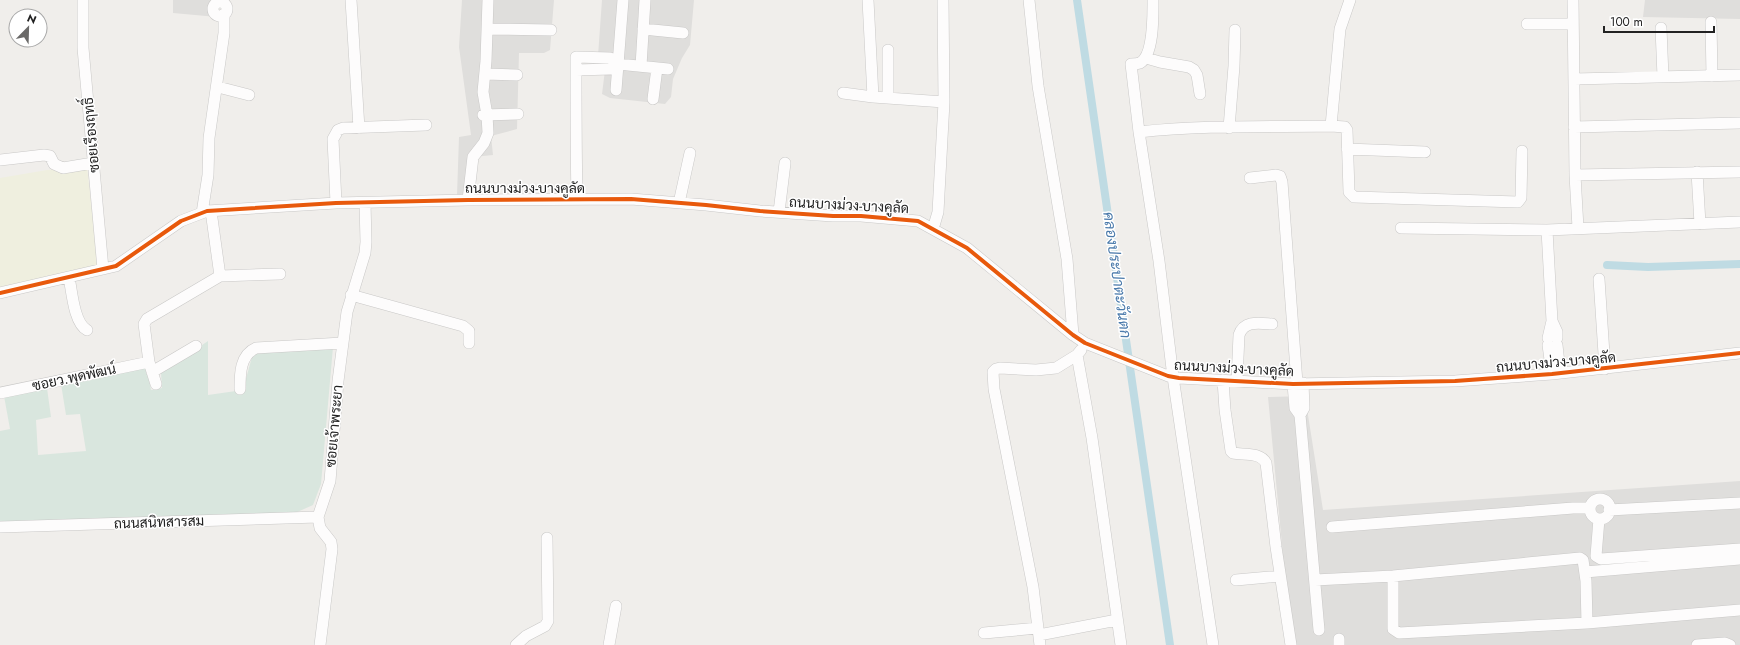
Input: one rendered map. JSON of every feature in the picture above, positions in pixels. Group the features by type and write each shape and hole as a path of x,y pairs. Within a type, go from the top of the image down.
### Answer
{"street":[{"name":"ซอยเรืองฤทธิ์","path":"83,0 82,43 103,269"},
{"path":"351,0 359,128"},
{"path":"468,200 471,163 473,157 484,143 488,133 483,92 488,0"},
{"path":"616,90 623,0"},
{"path":"641,66 645,0"},
{"path":"868,0 873,97"},
{"path":"933,228 938,212 944,102 943,0"},
{"path":"1029,0 1038,86 1066,259 1073,335"},
{"path":"1153,0 1151,40 1146,58 1139,63 1131,64 1139,132 1159,261 1171,376 1213,645"},
{"path":"1331,126 1340,29 1350,0"},
{"path":"1573,0 1575,175 1578,228"},
{"path":"217,1 214,7 215,13 218,15 224,14 224,32 218,87 209,138 206,212 220,276"},
{"path":"1711,22 1712,76"},
{"path":"1527,24 1573,24"},
{"path":"1661,28 1663,77"},
{"path":"487,29 551,30"},
{"path":"643,29 683,33"},
{"path":"1229,128 1234,66 1235,30"},
{"path":"888,50 888,98"},
{"path":"577,199 576,57 610,58 618,64 663,69 653,99"},
{"path":"1146,58 1160,62 1189,66 1194,70 1198,80 1200,94"},
{"path":"576,70 611,69 618,64"},
{"path":"485,74 517,75"},
{"path":"1574,79 1740,75"},
{"path":"218,87 249,95"},
{"path":"843,93 873,97 944,102"},
{"path":"485,113 518,114"},
{"path":"1574,128 1740,123"},
{"path":"336,203 333,139 338,130 343,128 426,125"},
{"path":"1139,132 1160,130 1331,126 1346,128 1349,192 1354,197 1517,202 1521,198 1522,151"},
{"path":"1347,149 1425,152"},
{"path":"679,203 690,153"},
{"path":"0,160 44,155 50,156 54,164 63,168 93,163"},
{"path":"779,212 785,163"},
{"path":"1697,172 1700,224"},
{"path":"1575,175 1740,172"},
{"path":"1250,178 1276,175 1280,176 1282,182 1298,383 1295,408 1300,415 1319,630"},
{"name":"ถนนบางม่วง-บางคูลัด","path":"0,293 116,266 181,221 206,212 336,203 468,200 632,199 779,212 908,219 918,221 967,248 1073,335 1090,345 1171,376 1298,383 1455,381 1556,374 1740,353"},
{"name":"ซอยเจ้าพระยา","path":"318,517 330,481 342,343 351,294 365,254 365,203"},
{"path":"1401,228 1547,230 1740,222"},
{"path":"1547,230 1552,341 1556,374"},
{"path":"156,384 151,366 144,324 147,319 220,276 280,274"},
{"path":"70,277 78,321 83,328 87,330"},
{"path":"1599,279 1605,369"},
{"path":"351,294 463,326 469,331 469,343"},
{"path":"1237,380 1239,335 1242,329 1248,324 1272,324"},
{"path":"240,389 242,363 246,355 256,348 342,343"},
{"path":"1039,636 1033,587 994,389 993,372 1000,368 1056,368 1090,345"},
{"name":"ซอยว.พุดพัฒน์","path":"0,393 151,366 196,346"},
{"path":"1077,355 1092,438 1121,645"},
{"path":"1223,380 1225,410 1231,451 1233,453 1263,458 1266,463 1290,645"},
{"path":"1601,500 1607,503 1609,510 1606,517 1598,519 1592,515 1590,508 1594,502 1601,500"},
{"path":"1609,510 1740,503"},
{"path":"1332,527 1573,508 1590,508"},
{"path":"318,517 320,528 331,542 332,549 320,645"},
{"name":"ถนนสนิทสารสม","path":"0,527 318,517"},
{"path":"1598,519 1596,556 1601,559 1740,549"},
{"path":"516,645 526,636 545,626 548,621 547,538"},
{"path":"1315,580 1393,576 1580,558 1583,560 1585,572 1587,623"},
{"path":"1585,572 1740,559"},
{"path":"1236,580 1280,576"},
{"path":"1393,576 1393,629 1397,632 1587,623 1740,610"},
{"path":"609,645 616,606"},
{"path":"984,633 1039,636 1117,620"},
{"path":"1697,645 1725,643 1730,645"}],"shaded area":[{"path":"173,0 220,0 217,17 173,13"},
{"path":"462,0 554,0 550,50 544,53 519,53 517,129 491,136 493,155 473,157 477,196 457,195 459,137 471,135 459,47"},
{"path":"602,0 694,0 690,45 682,58 673,79 671,97 665,104 610,98 602,94 605,70 597,70"},
{"path":"1645,0 1740,0 1740,19 1643,17"},
{"path":"208,341 208,395 243,390 253,353 333,347 321,484 313,505 295,513 0,523 0,431 10,429 4,396 47,388 51,417 36,420 38,455 86,451 80,414 66,415 61,384 147,367 151,390 162,388 161,373"},
{"path":"1305,396 1323,510 1740,481 1740,645 1294,645 1287,598 1268,397"}],"green space":[{"path":"87,167 99,268 0,289 0,178 47,170"}],"waterway":[{"name":"คลองประปาตะวันตก","path":"1077,0 1170,645"},
{"path":"1607,265 1648,267 1740,264"}],"cycle path":[{"path":"0,293 116,266 181,221 207,211 336,203 468,200 631,199 760,211 833,216 861,216 918,221 967,248 1073,335 1085,343 1168,376 1179,378 1293,384 1455,381 1552,374 1740,353"}]}
